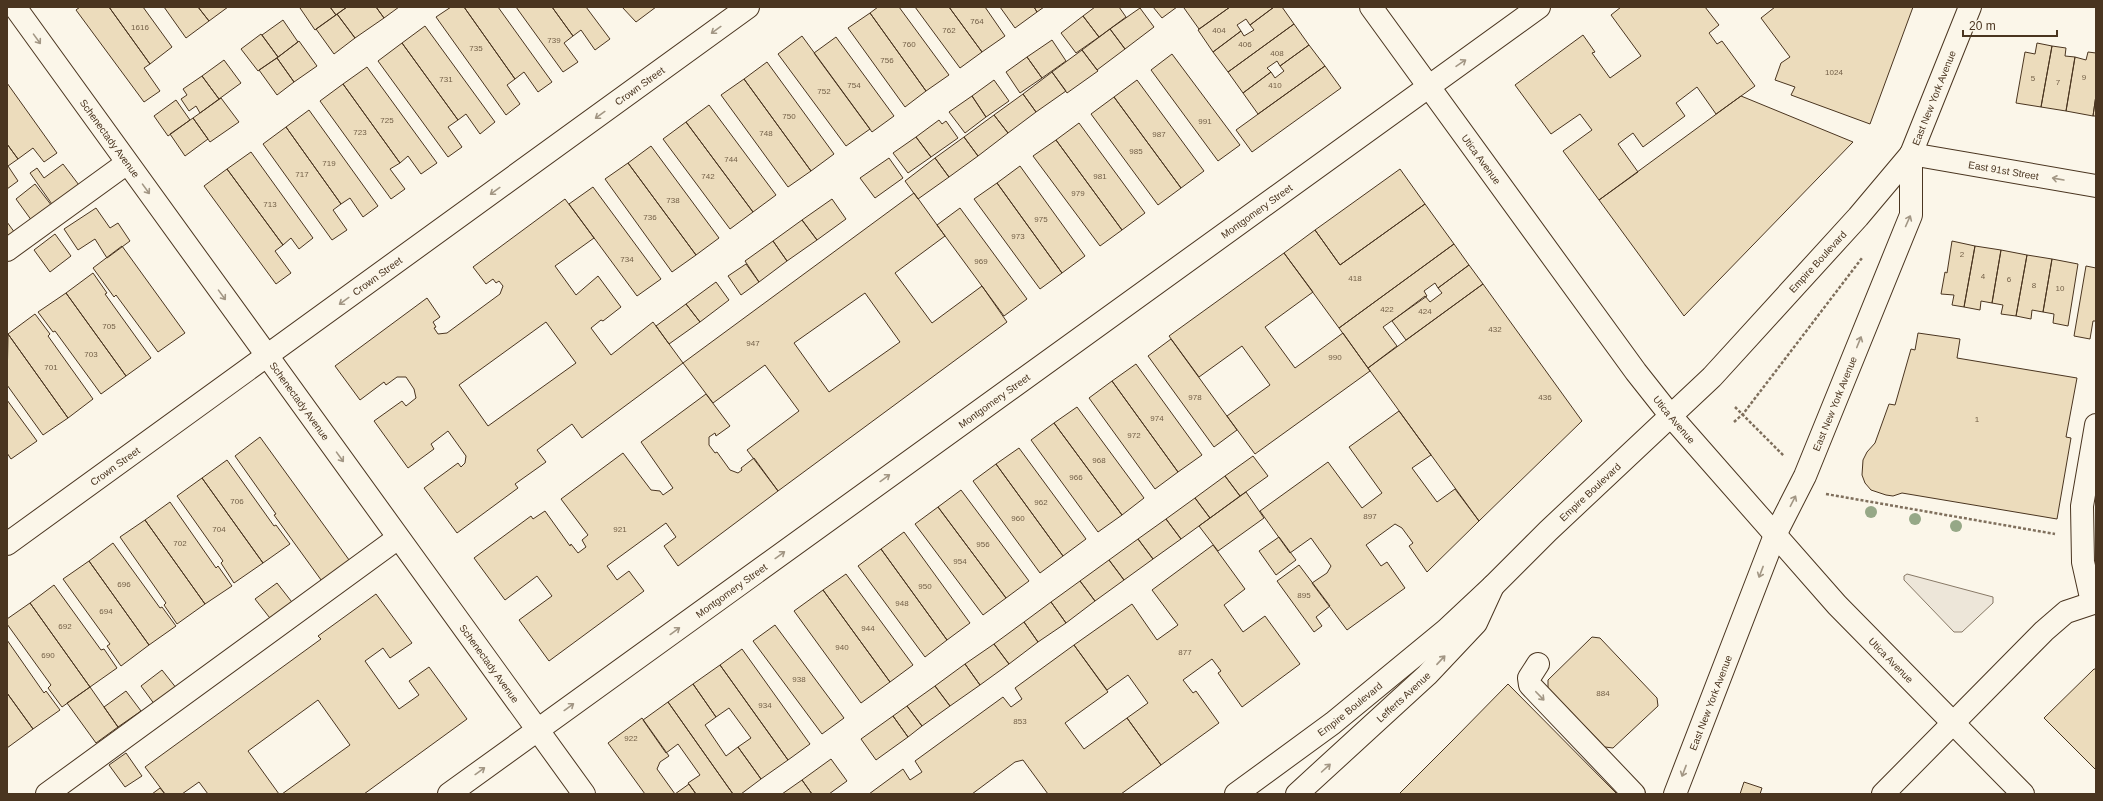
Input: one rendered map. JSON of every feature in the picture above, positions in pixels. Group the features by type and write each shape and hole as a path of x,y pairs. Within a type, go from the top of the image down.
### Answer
{"street":[{"name":"Schenectady Avenue","path":"15,7 584,794"},
{"name":"Crown Street","path":"7,544 748,7"},
{"name":"Utica Avenue","path":"1371,7 1636,372 1670,415 1837,605 1954,722 2023,794"},
{"name":"Montgomery Street","path":"449,794 1428,85 1540,7"},
{"name":"East New York Avenue","path":"1675,794 1775,535 1805,476 1911,215 1911,154 1970,7"},
{"name":"East 91st Street","path":"1911,154 2096,186"},
{"name":"Empire Boulevard","path":"1236,794 1333,723 1446,630 1493,586 1548,531 1712,377 1858,217 1911,154"},
{"path":"7,250 127,162"},
{"path":"1882,794 2044,630 2066,612 2094,602 2083,562 2082,506 2096,425"},
{"path":"47,794 398,538"},
{"name":"Lefferts Avenue","path":"1297,794 1427,675 1465,635 1476,623 1493,586"},
{"path":"1538,664 1529,678 1530,685 1634,794"}],"path":[{"path":"1734,422 1742,414 1865,254"},
{"path":"1735,407 1786,458"},
{"path":"1823,494 2056,535"}],"shaded area":[{"path":"1907,574 1993,597 1993,603 1962,632 1954,632 1904,580 1904,576"}],"building":[{"path":"80,7 109,7 150,64 144,68 160,91 144,102 76,10"},
{"path":"109,7 143,7 172,47 150,64"},
{"path":"164,7 198,7 209,21 186,38"},
{"path":"198,7 228,7 209,21"},
{"path":"330,7 336,15 315,30 300,8"},
{"path":"330,7 347,7 336,15"},
{"path":"347,7 376,7 384,18 355,38 337,14"},
{"path":"376,7 399,7 384,18"},
{"path":"451,7 464,7 515,79 507,85 520,104 506,115 436,17"},
{"path":"464,7 498,7 552,82 538,92 524,72 515,79"},
{"path":"516,7 552,7 573,36 564,43 578,62 563,72"},
{"path":"552,7 586,7 610,39 595,50 581,30 573,36"},
{"path":"622,7 656,7 636,22"},
{"path":"878,7 899,7 949,75 926,91 870,13"},
{"path":"915,7 949,7 982,52 960,68"},
{"path":"949,7 985,7 1005,36 982,52"},
{"path":"1000,7 1034,7 1037,12 1015,28"},
{"path":"1034,7 1044,7 1037,12"},
{"path":"1095,7 1119,7 1126,17 1099,37 1083,16"},
{"path":"1153,7 1177,7 1162,18"},
{"path":"1230,7 1199,29 1184,8"},
{"path":"1230,7 1274,7 1250,25 1246,19 1237,25 1241,31 1213,52 1198,30"},
{"path":"1274,7 1282,7 1294,24 1228,72 1213,52 1241,31 1244,36 1254,30 1250,25"},
{"path":"1621,7 1705,7 1719,25 1709,33 1717,44 1722,41 1755,86 1716,114 1697,87 1676,103 1685,116 1643,147 1633,133 1618,144 1638,172 1599,200 1563,151 1592,130 1580,114 1551,134 1515,85 1583,35 1595,52 1592,53 1610,78 1641,56 1611,15"},
{"path":"1775,7 1913,7 1870,124 1791,95 1795,87 1775,80 1781,63 1790,57 1761,18"},
{"path":"1140,8 1154,27 1125,49 1110,29"},
{"path":"870,13 926,91 905,107 848,28"},
{"path":"337,14 355,38 334,54 316,29"},
{"path":"1083,16 1099,37 1076,53 1061,33"},
{"path":"283,20 298,42 278,57 262,35"},
{"path":"1294,24 1309,45 1280,66 1277,61 1267,68 1271,72 1243,93 1228,72"},
{"path":"425,26 495,122 480,134 466,114 458,120 402,43"},
{"path":"1110,29 1125,49 1097,70 1082,50"},
{"path":"261,34 278,57 258,71 241,49"},
{"path":"802,36 870,129 846,146 778,54"},
{"path":"836,37 894,116 872,132 814,53"},
{"path":"1052,40 1066,61 1042,78 1027,57"},
{"path":"299,41 317,66 294,82 277,58"},
{"path":"402,43 458,120 448,127 462,147 448,157 378,61"},
{"path":"2037,43 2052,46 2041,107 2016,103 2025,52 2035,54"},
{"path":"1309,45 1325,66 1258,114 1243,93 1271,72 1275,78 1284,71 1280,66"},
{"path":"2052,46 2066,48 2065,56 2075,57 2066,111 2041,107"},
{"path":"1082,50 1098,71 1067,93 1052,72"},
{"path":"2088,52 2096,53 2096,95 2093,116 2066,111 2075,57 2086,60"},
{"path":"1172,54 1240,145 1218,161 1151,70"},
{"path":"1027,57 1042,78 1020,93 1006,72"},
{"path":"277,58 294,82 277,95 259,70"},
{"path":"224,60 241,83 219,99 202,76"},
{"path":"767,62 834,154 811,171 744,79"},
{"path":"1325,66 1341,88 1252,152 1236,130"},
{"path":"367,67 437,163 421,174 408,156 400,163 343,84"},
{"path":"1052,72 1066,91 1036,112 1023,94"},
{"path":"202,76 219,99 200,113 196,106 189,111 181,99 187,95 183,89"},
{"path":"744,79 811,171 788,187 721,95"},
{"path":"994,80 1009,101 986,117 972,96"},
{"path":"1137,80 1204,171 1181,188 1114,97"},
{"path":"7,83 57,153 44,162 33,148 18,159 7,144"},
{"path":"343,84 400,163 390,169 405,189 391,199 320,101"},
{"path":"1023,94 1036,112 1008,133 994,115"},
{"path":"2096,95 2096,116 2093,116"},
{"path":"972,96 986,117 965,133 949,112"},
{"path":"1741,96 1853,142 1684,316 1599,200"},
{"path":"1114,97 1181,188 1158,205 1091,114"},
{"path":"221,98 239,122 210,142 193,118"},
{"path":"176,100 190,120 168,136 154,116"},
{"path":"709,105 776,195 753,212 686,122"},
{"path":"309,110 378,206 363,217 350,198 341,204 286,127"},
{"path":"994,115 1008,133 978,156 964,137"},
{"path":"193,118 208,139 185,156 170,134"},
{"path":"939,120 942,124 946,121 958,138 931,157 916,137"},
{"path":"686,122 753,212 730,229 663,139"},
{"path":"1079,123 1145,213 1122,230 1056,140"},
{"path":"286,127 341,204 333,210 347,230 332,240 263,144"},
{"path":"916,137 931,157 908,173 893,153"},
{"path":"964,137 978,156 949,177 935,158"},
{"path":"1056,140 1122,230 1100,246 1033,156"},
{"path":"7,144 18,159 8,166 18,181 7,189"},
{"path":"651,146 719,238 696,255 628,163"},
{"path":"251,152 313,238 299,249 291,238 283,245 227,169"},
{"path":"889,158 903,178 875,198 860,178"},
{"path":"935,158 949,177 918,199 905,181"},
{"path":"628,163 696,255 672,272 605,179"},
{"path":"63,164 82,189 54,207 30,173 37,168 44,178"},
{"path":"1020,166 1085,256 1062,273 997,183"},
{"path":"227,169 283,245 275,251 291,273 276,284 204,186"},
{"path":"1400,169 1425,204 1340,265 1315,230"},
{"path":"997,183 1062,273 1040,289 974,199"},
{"path":"35,184 52,206 32,221 16,199"},
{"path":"593,187 661,279 637,296 569,204"},
{"path":"914,193 945,236 895,273 932,323 982,286 1007,322 778,491 747,450 799,411 765,365 713,403 683,363","holes":["865,293 900,342 829,392 794,343"]},
{"path":"565,199 594,238 555,266 576,295 598,276 621,307 591,328 611,355 653,322 683,363 582,438 572,424 537,450 546,462 515,484 518,488 457,533 424,488 458,463 461,467 465,463 466,456 448,431 431,444 434,449 408,468 374,421 402,401 406,406 416,398 414,389 406,377 397,377 386,385 384,382 360,400 335,366 427,298 440,317 433,322 436,327 434,328 438,334 447,333 500,294 503,286 499,281 496,283 493,279 486,284 473,267","holes":["546,322 576,363 488,426 459,385"]},
{"path":"832,199 846,219 817,240 802,220"},
{"path":"1425,204 1454,244 1339,328 1284,253 1315,230 1340,265"},
{"path":"96,208 110,228 118,223 130,241 107,258 95,239 78,250 64,229"},
{"path":"960,208 1027,299 1004,316 937,225"},
{"path":"802,220 817,240 787,261 773,241"},
{"path":"7,222 15,233 7,239"},
{"path":"55,234 71,256 50,272 34,250"},
{"path":"773,241 787,261 759,282 745,261"},
{"path":"1952,241 1975,246 1964,307 1952,305 1954,295 1941,294 1945,272 1947,273"},
{"path":"1454,244 1469,265 1438,288 1435,283 1424,291 1427,296 1383,327 1397,346 1368,368 1339,328"},
{"path":"122,246 185,333 158,352 116,295 114,297 93,268"},
{"path":"1975,246 2001,250 1992,303 1981,301 1980,310 1964,307"},
{"path":"2001,250 2027,255 2016,316 2001,314 2003,305 1992,303"},
{"path":"1284,253 1313,292 1265,327 1295,368 1343,333 1370,371 1255,454 1227,416 1270,385 1242,346 1199,377 1169,336"},
{"path":"2027,255 2052,259 2043,312 2032,310 2031,319 2016,316"},
{"path":"2052,259 2078,264 2068,326 2053,323 2054,314 2043,312"},
{"path":"746,264 759,282 741,295 728,276"},
{"path":"1469,265 1483,284 1406,340 1392,321 1425,296 1430,302 1442,293 1438,288"},
{"path":"2086,266 2096,268 2096,321 2093,321 2090,339 2074,336"},
{"path":"93,273 107,293 105,294 151,358 126,376 66,293"},
{"path":"716,282 729,300 700,322 686,304"},
{"path":"1483,284 1582,421 1479,521 1368,368"},
{"path":"66,293 126,376 101,394 55,331 53,332 38,312"},
{"path":"686,304 700,322 669,344 656,326"},
{"path":"35,314 50,334 48,336 93,399 68,418 8,334"},
{"path":"1918,333 1960,339 1957,358 2077,378 2066,437 2071,438 2057,519 1902,493 1893,496 1886,495 1871,490 1865,483 1862,475 1863,460 1867,452 1875,443 1889,404 1895,405 1911,349 1915,350"},
{"path":"8,334 68,418 43,435 7,385"},
{"path":"1171,339 1237,430 1214,447 1148,356"},
{"path":"1136,364 1202,455 1178,472 1112,381"},
{"path":"1112,381 1178,472 1155,489 1089,398"},
{"path":"706,394 730,426 716,436 715,433 709,437 709,445 715,453 717,452 730,470 738,473 742,470 741,468 754,458 778,491 678,566 664,546 676,537 666,523 607,566 617,580 629,571 644,591 549,661 519,620 552,596 537,576 505,600 474,558 531,516 533,519 545,511 570,546 571,544 578,553 586,547 582,540 588,535 561,499 623,453 651,490 660,491 663,495 673,488 641,442"},
{"path":"7,400 37,441 11,459 7,453"},
{"path":"1077,407 1144,498 1122,515 1054,423"},
{"path":"1399,411 1431,455 1412,468 1437,502 1455,489 1479,521 1427,572 1409,546 1413,543 1402,528 1395,524 1366,545 1381,566 1387,562 1405,588 1347,630 1312,583 1327,573 1331,566 1311,538 1290,553 1260,511 1328,462 1362,508 1382,493 1349,447"},
{"path":"1054,423 1122,515 1098,532 1031,440"},
{"path":"260,437 352,564 324,584 274,515 276,514 235,456"},
{"path":"1019,448 1086,539 1063,556 996,464"},
{"path":"1253,456 1268,476 1240,496 1225,476"},
{"path":"227,460 274,526 276,525 290,544 263,563 202,478"},
{"path":"996,464 1063,556 1040,573 973,481"},
{"path":"1225,476 1240,496 1210,518 1195,498"},
{"path":"202,478 263,563 234,583 221,563 223,561 177,496"},
{"path":"961,490 1029,581 1006,598 938,507"},
{"path":"1246,492 1264,518 1218,551 1199,526"},
{"path":"1195,498 1210,518 1181,539 1166,519"},
{"path":"170,502 216,568 218,566 232,586 205,604 145,520"},
{"path":"938,507 1006,598 983,615 915,524"},
{"path":"1166,519 1181,539 1153,559 1138,539"},
{"path":"145,520 205,604 177,624 164,605 166,603 120,537"},
{"path":"904,532 970,623 947,640 881,549"},
{"path":"1279,537 1296,560 1276,575 1259,551"},
{"path":"1138,539 1153,559 1124,580 1109,560"},
{"path":"113,543 160,608 162,607 176,626 149,645 89,561"},
{"path":"1213,545 1245,589 1224,605 1243,632 1265,616 1300,664 1242,707 1218,673 1221,671 1212,659 1183,680 1193,693 1196,691 1219,723 1161,765 1127,718 1148,703 1128,675 1107,690 1074,645 1132,604 1157,640 1178,625 1152,590"},
{"path":"881,549 947,640 925,657 858,566"},
{"path":"1109,560 1124,580 1095,601 1080,581"},
{"path":"89,561 149,645 121,666 107,646 110,644 63,579"},
{"path":"1299,565 1330,606 1316,617 1322,626 1314,632 1277,581"},
{"path":"846,574 913,665 890,682 823,590"},
{"path":"1080,581 1095,601 1066,623 1051,602"},
{"path":"277,583 295,606 273,622 255,599"},
{"path":"54,585 101,650 104,649 117,668 90,687 30,603"},
{"path":"823,590 890,682 861,703 794,611"},
{"path":"376,594 412,643 390,658 383,648 365,661 399,709 419,695 409,681 429,667 467,719 364,794 282,794 350,745 318,700 248,751 279,794 208,794 199,782 182,794 165,794 145,767 321,639 318,636"},
{"path":"1051,602 1066,623 1038,642 1024,622"},
{"path":"30,603 90,687 62,707 48,688 51,685 7,624 7,619"},
{"path":"1024,622 1038,642 1009,664 994,644"},
{"path":"775,625 844,718 822,734 753,641"},
{"path":"1592,637 1600,638 1657,698 1658,706 1613,748 1605,747 1548,688 1548,680"},
{"path":"7,640 44,693 46,691 60,710 33,729 7,693"},
{"path":"994,644 1009,664 980,685 965,664"},
{"path":"1074,645 1108,692 1065,723 1084,749 1127,718 1161,765 1121,794 1048,794 1023,760 1015,762 972,794 869,794 903,769 910,780 922,772 915,761 1003,697 1011,707 1022,699 1015,688"},
{"path":"742,649 810,744 788,760 720,665"},
{"path":"965,664 980,685 950,706 935,686"},
{"path":"720,665 788,760 761,779 738,747 751,738 729,708 716,717 693,684"},
{"path":"2094,669 2096,669 2096,770 2044,718"},
{"path":"162,670 177,689 155,705 141,686"},
{"path":"693,684 716,717 705,725 726,756 738,747 761,779 741,794 733,794 668,702"},
{"path":"1508,684 1617,794 1399,794 1453,740"},
{"path":"935,686 950,706 922,726 907,706"},
{"path":"90,687 118,727 96,743 67,703"},
{"path":"126,691 141,711 118,727 104,707"},
{"path":"7,693 33,729 7,748"},
{"path":"668,702 733,794 696,794 688,783 700,775 678,744 666,753 643,720"},
{"path":"907,706 922,726 908,737 893,716"},
{"path":"893,716 908,737 876,760 861,739"},
{"path":"642,718 669,756 660,762 657,769 675,794 645,794 608,743"},
{"path":"126,753 142,776 125,787 109,765"},
{"path":"831,759 847,781 829,794 812,794 802,780"},
{"path":"802,780 812,794 782,794"},
{"path":"1744,782 1762,788 1760,794 1740,794"},
{"path":"689,784 696,794 675,794"},
{"path":"160,788 165,794 152,794"}]}
